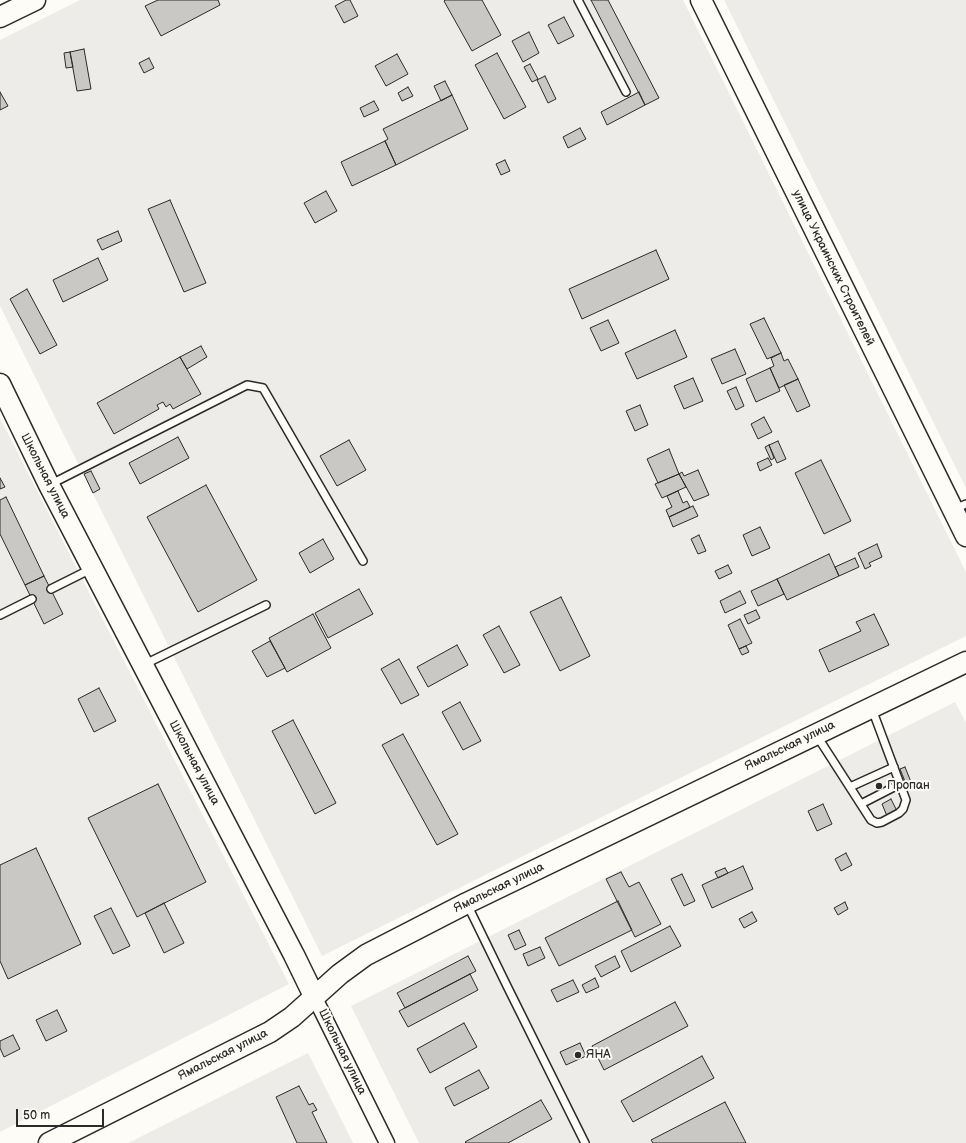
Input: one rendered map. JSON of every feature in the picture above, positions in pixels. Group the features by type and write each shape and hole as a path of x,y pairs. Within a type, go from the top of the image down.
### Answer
{"street":[{"path":"0,17 35,0"},
{"name":"улица Украинских Строителей","path":"701,0 966,536"},
{"name":"Школьная улица","path":"0,384 49,485 294,955 387,1143"},
{"name":"Ямальская улица","path":"57,1141 270,1032 292,1017 353,963 467,903 966,662"}],"lane":[{"path":"578,0 626,92"},
{"path":"49,485 247,385 263,388 363,561"},
{"path":"957,508 966,504"},
{"path":"51,589 93,568"},
{"path":"0,615 32,599"},
{"path":"143,665 266,605"},
{"path":"816,734 873,822 882,822 899,813 903,809 906,800 871,707"},
{"path":"850,787 894,767"},
{"path":"861,804 900,784"},
{"path":"467,903 585,1143"}],"shaded area":[{"path":"80,0 683,0 966,572 966,636 322,956 0,306 0,40"},
{"path":"724,0 966,0 966,488"},
{"path":"0,418 289,984 0,1132"},
{"path":"955,702 966,723 966,1143 419,1143 351,1006"},
{"path":"308,1053 353,1143 128,1143"}],"building":[{"path":"158,0 218,0 220,5 161,36 145,6"},
{"path":"346,0 350,0 358,16 344,23 335,6"},
{"path":"482,0 501,35 472,51 444,1"},
{"path":"591,0 608,0 659,98 645,105"},
{"path":"564,17 574,36 558,44 548,25"},
{"path":"529,32 539,53 523,62 512,41"},
{"path":"84,49 91,89 77,91 70,52"},
{"path":"70,52 73,67 66,68 64,53"},
{"path":"497,53 526,107 504,119 475,65"},
{"path":"397,54 408,74 386,86 375,66"},
{"path":"149,58 154,68 144,73 139,63"},
{"path":"530,64 538,79 532,82 524,67"},
{"path":"545,76 556,99 548,103 537,80"},
{"path":"445,81 452,95 441,101 434,86"},
{"path":"408,87 413,96 402,101 398,93"},
{"path":"0,92 8,106 0,110"},
{"path":"639,92 645,105 607,125 601,112"},
{"path":"452,95 468,129 396,165 385,141 388,139 383,129"},
{"path":"374,101 379,110 364,117 360,108"},
{"path":"580,128 586,139 568,148 563,137"},
{"path":"385,141 396,165 352,186 341,162"},
{"path":"505,160 510,171 501,175 496,164"},
{"path":"326,191 337,211 315,223 304,203"},
{"path":"170,200 206,283 184,292 148,209"},
{"path":"118,231 122,241 102,250 97,240"},
{"path":"656,250 669,279 582,319 569,289"},
{"path":"98,258 108,280 63,302 53,280"},
{"path":"27,289 57,345 40,354 10,299"},
{"path":"764,318 781,353 767,359 750,324"},
{"path":"608,320 619,343 601,351 590,328"},
{"path":"675,330 687,357 637,379 625,353"},
{"path":"201,346 207,357 187,369 180,357"},
{"path":"735,349 746,374 722,384 711,359"},
{"path":"781,353 784,361 788,359 798,379 779,388 770,368 774,366 771,358"},
{"path":"180,357 201,394 173,409 170,404 166,407 163,402 157,405 159,409 114,434 97,403"},
{"path":"770,368 780,391 756,402 746,379"},
{"path":"693,378 703,401 684,409 674,386"},
{"path":"798,379 810,406 797,412 784,385"},
{"path":"736,387 744,406 736,410 727,391"},
{"path":"640,405 648,425 635,431 626,411"},
{"path":"764,417 772,432 758,439 751,424"},
{"path":"178,437 189,458 140,484 129,463"},
{"path":"349,440 366,470 337,486 320,456"},
{"path":"778,441 786,459 777,463 769,445"},
{"path":"769,445 774,458 771,460 765,447"},
{"path":"669,449 679,474 658,483 647,459"},
{"path":"768,458 772,465 760,471 757,463"},
{"path":"821,460 851,521 824,534 795,473"},
{"path":"698,470 709,495 694,501 679,474 682,472 684,476"},
{"path":"91,471 100,489 93,493 84,474"},
{"path":"679,474 686,487 662,498 655,484"},
{"path":"0,478 5,487 0,489"},
{"path":"206,485 257,580 198,612 147,517"},
{"path":"678,491 683,503 687,501 690,507 669,517 666,510 672,507 667,496"},
{"path":"6,497 44,576 25,585 0,534 0,500"},
{"path":"693,506 698,516 673,527 669,517"},
{"path":"760,527 770,548 752,556 743,535"},
{"path":"699,535 706,551 698,554 691,539"},
{"path":"323,539 334,559 310,573 299,553"},
{"path":"877,544 882,557 869,563 871,566 865,569 858,553"},
{"path":"829,554 839,576 787,600 777,579"},
{"path":"855,558 859,567 839,576 835,567"},
{"path":"728,565 732,573 719,579 715,571"},
{"path":"44,576 63,614 44,624 25,585"},
{"path":"777,579 784,594 758,606 751,591"},
{"path":"359,589 373,614 328,638 315,613"},
{"path":"740,591 746,603 725,613 720,601"},
{"path":"561,597 590,656 560,671 530,612"},
{"path":"756,610 760,618 748,624 744,615"},
{"path":"313,614 331,648 287,672 269,638"},
{"path":"874,614 889,645 829,672 819,650 861,631 856,622"},
{"path":"740,619 752,643 739,649 728,625"},
{"path":"499,626 520,665 504,673 483,635"},
{"path":"270,641 285,668 267,677 252,651"},
{"path":"457,645 468,665 428,687 417,667"},
{"path":"746,646 749,652 742,655 739,649"},
{"path":"399,659 419,695 401,704 381,669"},
{"path":"99,688 116,721 94,732 78,699"},
{"path":"460,702 481,741 463,750 442,712"},
{"path":"293,720 336,803 315,814 272,731"},
{"path":"403,734 458,834 437,845 382,745"},
{"path":"905,767 913,787 908,789 900,769"},
{"path":"158,784 206,882 137,917 88,818"},
{"path":"891,799 897,811 887,816 882,804"},
{"path":"823,804 832,824 817,831 808,811"},
{"path":"36,848 81,944 8,979 0,961 0,865"},
{"path":"846,853 852,865 841,871 835,859"},
{"path":"743,866 753,889 712,908 702,885"},
{"path":"725,868 728,873 718,878 715,872"},
{"path":"621,872 629,887 639,882 661,924 635,937 606,879"},
{"path":"682,874 695,901 684,906 671,879"},
{"path":"618,901 632,930 559,966 545,938"},
{"path":"845,902 848,909 838,915 834,908"},
{"path":"164,903 184,943 164,953 145,913"},
{"path":"111,908 130,946 113,954 94,916"},
{"path":"752,912 757,921 744,928 739,919"},
{"path":"670,926 681,946 631,972 621,951"},
{"path":"519,930 526,945 515,950 508,935"},
{"path":"540,947 545,958 528,966 523,954"},
{"path":"468,956 476,971 405,1008 397,993"},
{"path":"615,956 620,967 601,977 595,966"},
{"path":"470,974 478,990 408,1027 399,1011"},
{"path":"595,978 599,987 586,993 582,985"},
{"path":"573,980 579,992 557,1002 551,990"},
{"path":"675,1002 688,1026 604,1070 592,1046"},
{"path":"57,1010 67,1031 46,1041 36,1020"},
{"path":"464,1023 477,1047 430,1073 417,1049"},
{"path":"13,1035 20,1049 4,1057 0,1048 0,1041"},
{"path":"580,1043 586,1056 566,1065 560,1052"},
{"path":"702,1056 714,1078 633,1122 621,1101"},
{"path":"479,1070 489,1088 454,1106 445,1088"},
{"path":"299,1086 309,1105 313,1103 317,1110 312,1112 327,1143 297,1143 276,1097"},
{"path":"541,1100 552,1119 508,1143 465,1142"},
{"path":"725,1102 746,1143 653,1143 651,1140"}],"place":[{"name":"Пропан","path":"879,786"},
{"name":"ЯНА","path":"578,1055"}]}
